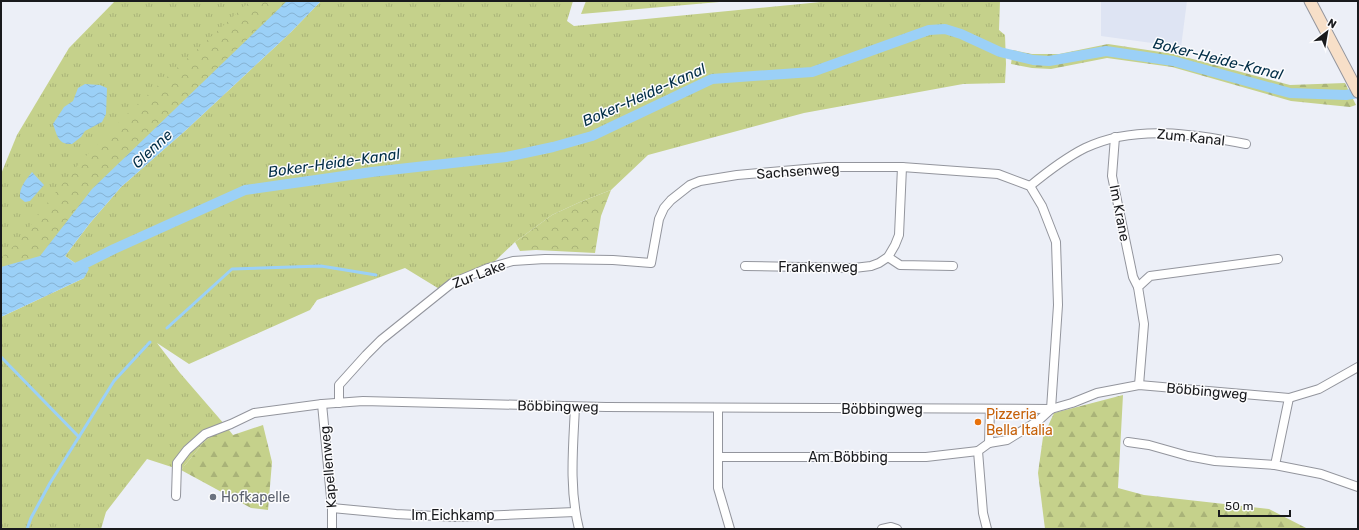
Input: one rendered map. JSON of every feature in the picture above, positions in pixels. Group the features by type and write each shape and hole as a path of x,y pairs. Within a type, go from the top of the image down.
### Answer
{"main road":[{"path":"1310,1 1358,92"}],"street":[{"name":"Zum Kanal","path":"1030,186 1059,164 1085,148 1115,137 1158,132 1215,138 1246,144"},
{"name":"Im Krane","path":"1115,137 1112,176 1133,277 1138,287 1144,324 1140,386"},
{"name":"Sachsenweg","path":"651,263 659,219 664,208 671,200 690,185 700,181 737,175 828,167 902,167 998,174 1030,186"},
{"path":"902,167 899,234 888,257 900,265 953,266"},
{"path":"1030,186 1042,206 1056,242 1058,305 1052,409"},
{"name":"Frankenweg","path":"746,266 854,268 870,266 879,263 888,257"},
{"name":"Zur Lake","path":"339,403 339,385 366,355 381,340 452,283 488,268 513,261 545,259 613,260 651,263"},
{"path":"1138,287 1150,276 1278,259"},
{"name":"Böbbingweg","path":"176,496 177,463 187,450 205,434 254,413 322,404 363,402 575,407 1052,409 1097,393 1140,386 1289,398 1319,389 1358,367"},
{"path":"1275,465 1289,398"},
{"name":"Kapellenweg","path":"322,404 332,508 332,529"},
{"path":"575,407 572,478 575,512 580,529"},
{"path":"718,408 718,488 730,529"},
{"path":"989,443 990,409"},
{"name":"Böbbingweg","path":"989,443 1007,440 1038,421 1052,409"},
{"path":"1128,442 1149,445 1188,456 1214,461 1275,465 1321,474 1358,487"},
{"name":"Am Böbbing","path":"718,457 926,457 978,451 989,443"},
{"path":"978,451 984,528"},
{"name":"Im Eichkamp","path":"332,508 396,514 456,517 575,512"},
{"path":"882,529 897,529"}],"shaded area":[{"path":"1101,1 1187,1 1181,47 1101,36"}],"green space":[{"path":"115,1 287,1 1,267 1,174 17,135 69,48"},
{"path":"250,1 300,1 1,295 1,258 19,241 82,160 129,112"},
{"path":"321,1 573,1 567,21 574,26 831,1 1000,1 999,30 1005,35 1005,83 963,84 804,113 648,155 611,190 552,215 515,242 495,261 441,290 405,268 317,300 310,310 189,364 157,343 180,373 225,425 204,442 181,470 147,459 106,512 101,529 1,529 1,317 84,278 75,263 65,256 90,223 121,187 186,130 289,34"},
{"path":"586,1 731,1 581,14"},
{"path":"1108,44 1174,54 1290,85 1345,83 1356,105 1350,107 1291,101 1172,67 1107,58 1051,69 1032,68 1011,64 1013,50 1032,54 1059,54"},
{"path":"611,190 601,216 595,253 536,250 520,251 515,242 552,215"},
{"path":"1123,395 1118,488 1144,495 1269,509 1308,529 1045,529 1038,473 1043,437 1054,413"},
{"path":"225,425 233,435 263,425 272,462 268,510 251,508 181,470 204,442"}],"water":[{"name":"Glenne","path":"287,1 321,1 289,34 186,130 121,187 90,223 65,256 75,263 84,261 89,269 84,278 1,317 1,267 40,256 92,189"},
{"path":"85,84 100,85 107,88 106,114 102,122 85,131 81,137 72,144 67,144 61,141 53,124 64,107 73,101 78,88"},
{"path":"32,172 44,185 30,201 25,202 20,198 20,194 23,184"}],"waterway":[{"name":"Boker-Heide-Kanal","path":"74,269 114,249 245,190 372,172 506,157 553,147 592,136 712,79 812,72 929,30 945,29 961,34 1000,52 1033,60 1049,61 1106,51 1173,61 1290,93 1346,95 1358,93"},
{"path":"167,328 232,269 321,266 376,275"},
{"path":"27,529 31,518 50,483 114,381 150,342"},
{"path":"1,357 79,437"}],"place":[{"name":"Pizzeria Bella Italia","path":"978,422"},
{"name":"Hofkapelle","path":"213,497"}]}
